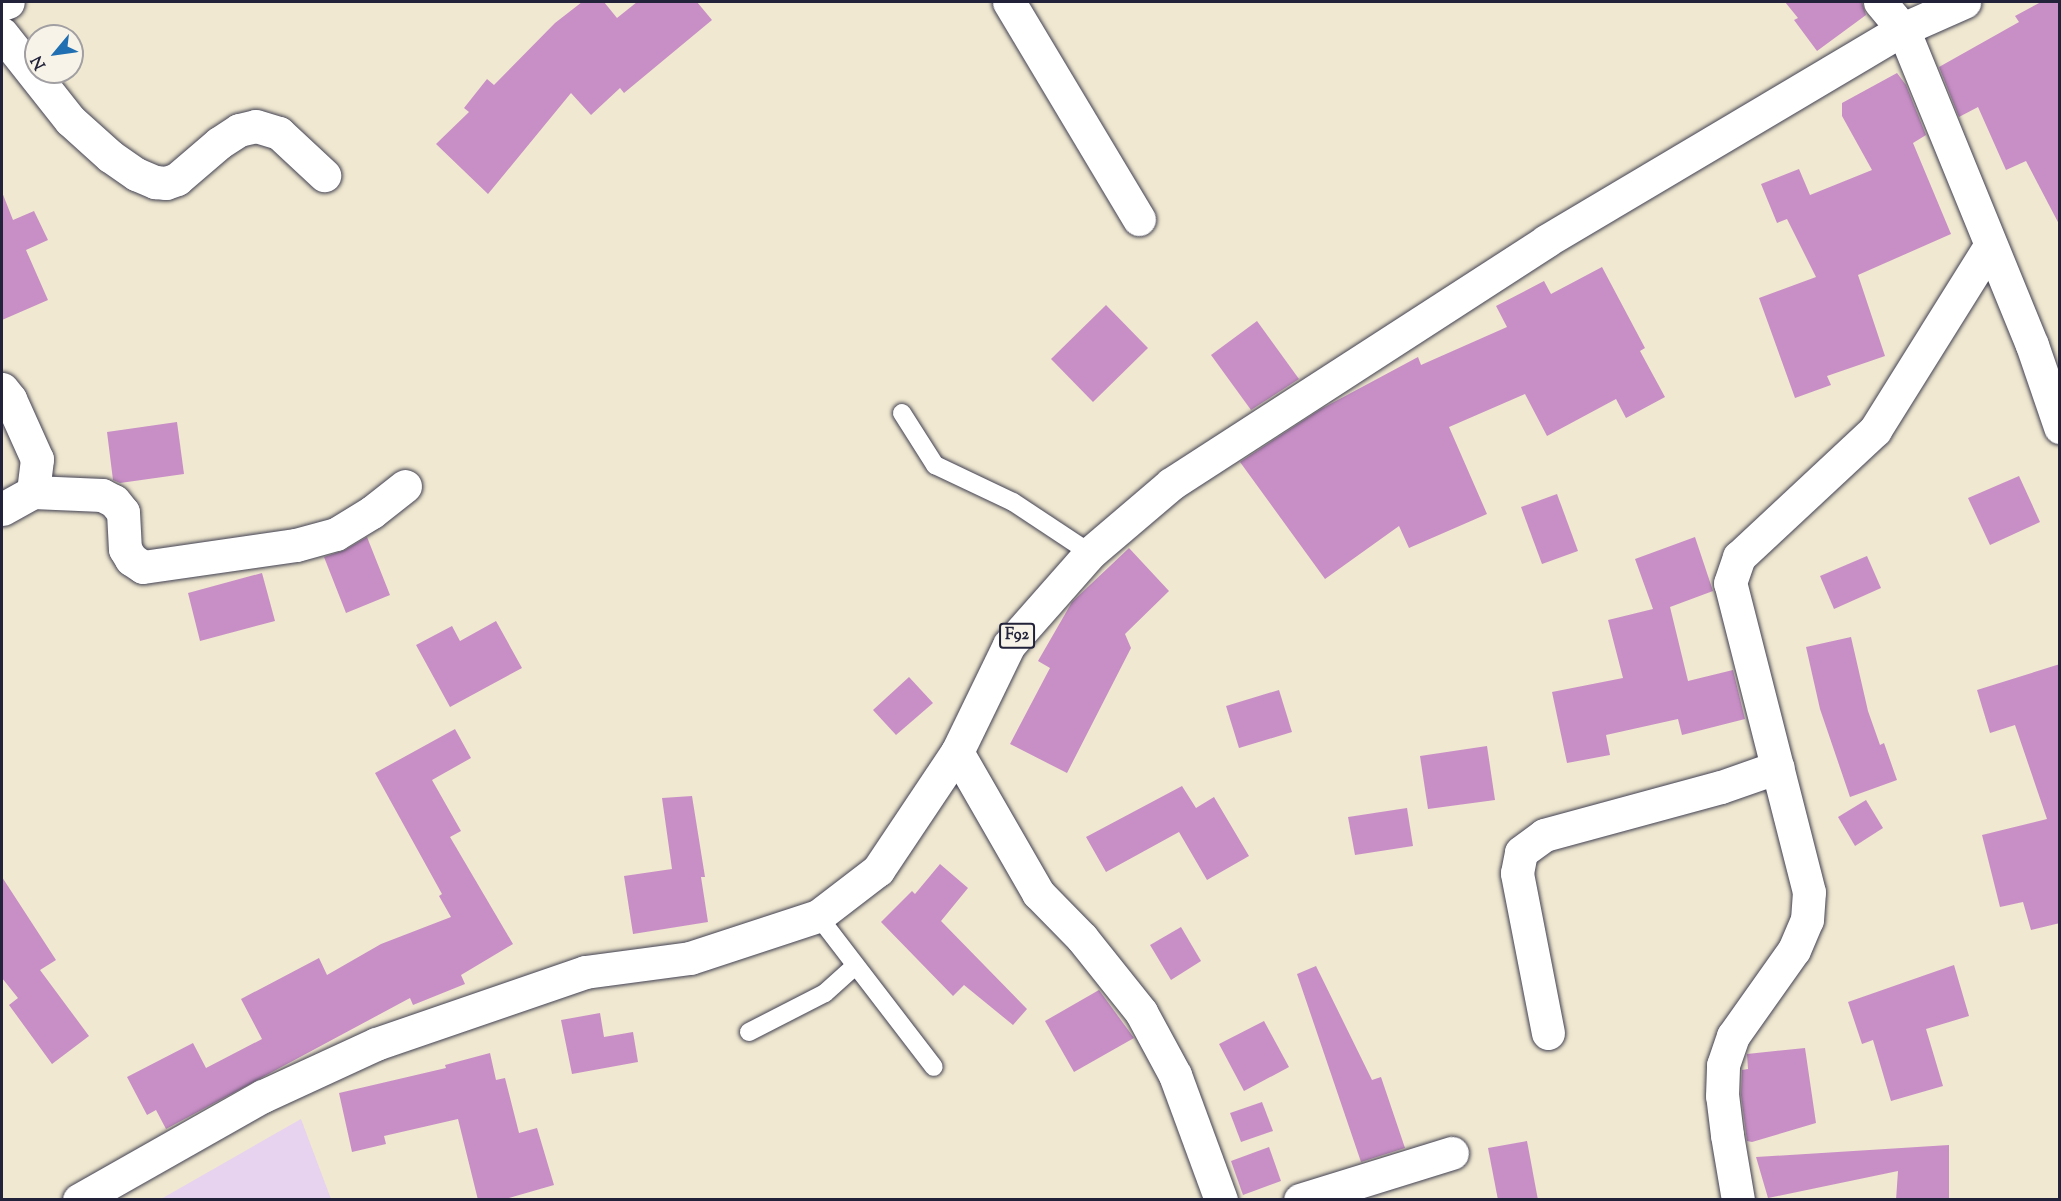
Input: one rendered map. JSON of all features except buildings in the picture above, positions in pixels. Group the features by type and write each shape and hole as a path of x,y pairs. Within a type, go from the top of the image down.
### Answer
{"street":[{"path":"2,4 8,2"},
{"path":"1009,2 1139,219"},
{"path":"1880,2 1903,29 2032,345 2060,427"},
{"name":"F92","path":"79,1200 263,1096 376,1044 585,972 690,958 818,916 878,870 957,752 1009,645 1090,553 1171,484 1536,248 1903,29 1964,2"},
{"path":"2,34 70,120 110,156 136,174 155,182 166,183 177,179 219,143 239,130 256,126 279,134 324,174"},
{"path":"1738,1200 1723,1106 1723,1065 1732,1036 1794,950 1807,920 1809,892 1731,583 1739,557 1875,430 1990,246"},
{"path":"2,390 10,399 37,459 33,492"},
{"path":"2,509 33,492 102,495 114,501 123,512 125,549 131,559 143,567 296,544 336,534 372,512 405,486"},
{"path":"957,752 1038,893 1082,938 1141,1012 1175,1075 1221,1200"},
{"path":"1548,1032 1517,873 1521,852 1544,835 1721,787 1778,767"},
{"path":"1300,1200 1452,1153"}],"lane":[{"path":"902,413 934,465 1013,502 1090,553"},
{"path":"818,916 934,1067"},
{"path":"750,1032 825,993 855,966"}],"shaded area":[{"path":"301,1119 331,1199 161,1199"}]}
